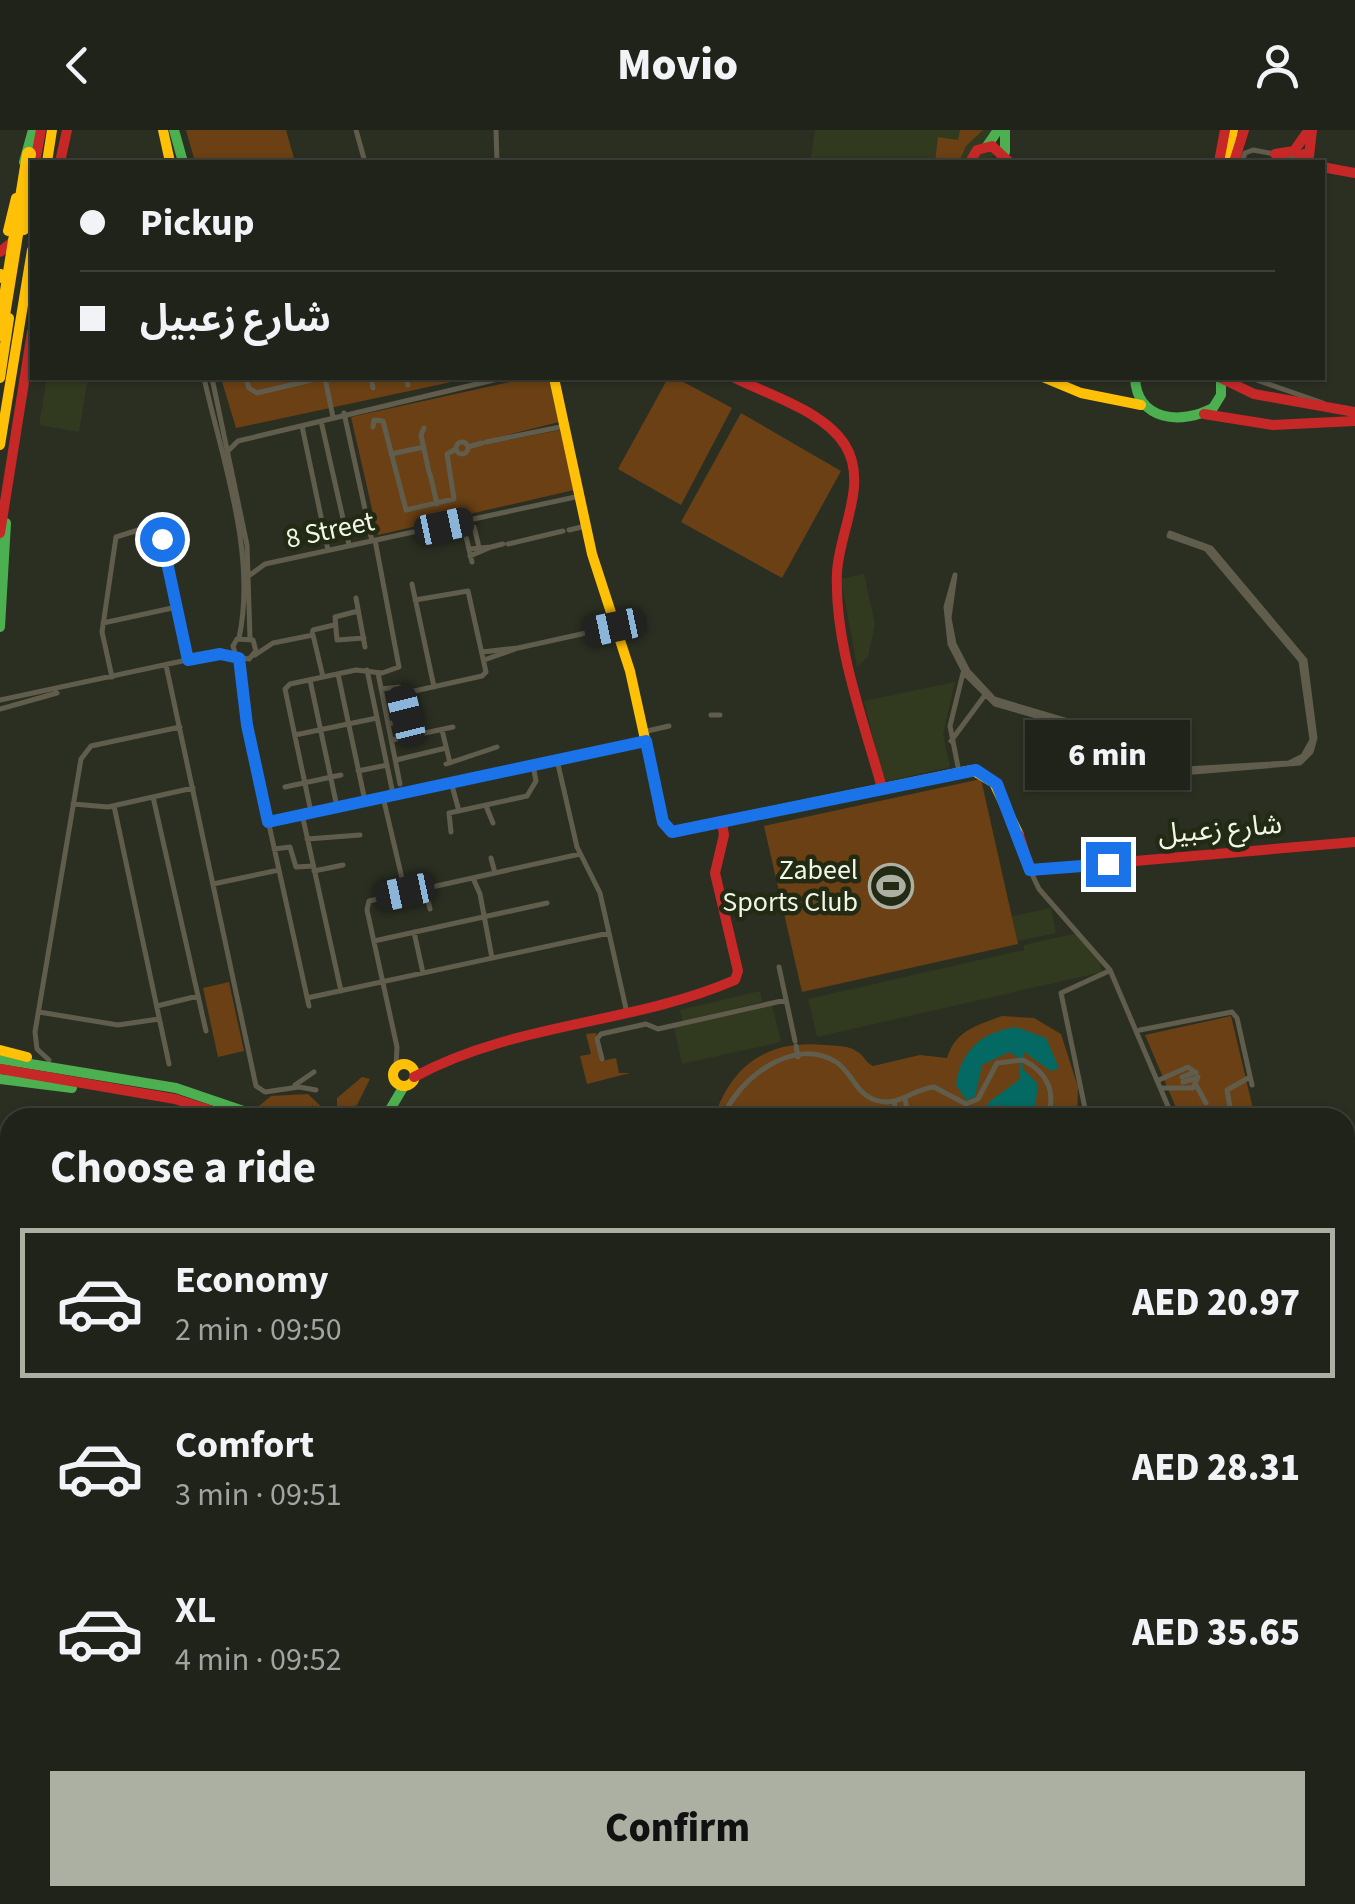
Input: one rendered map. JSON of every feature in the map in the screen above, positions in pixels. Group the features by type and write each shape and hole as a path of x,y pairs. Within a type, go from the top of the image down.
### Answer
{"main road":[{"path":"32,130 37,159"},
{"path":"37,159 41,130"},
{"path":"37,159 52,130"},
{"path":"59,160 64,130"},
{"path":"162,130 170,160"},
{"path":"174,130 182,160"},
{"path":"1219,160 1225,130"},
{"path":"1231,160 1238,130"},
{"path":"971,160 1000,131"},
{"path":"1000,131 1008,158"},
{"path":"1275,154 1294,151 1308,131"},
{"path":"1308,131 1310,160"},
{"path":"987,146 1008,158"},
{"path":"1325,164 1355,171"},
{"path":"0,445 2,379 30,190"},
{"path":"0,627 11,333 30,201"},
{"path":"2,379 30,206"},
{"path":"17,278 30,209"},
{"path":"11,333 30,311"},
{"path":"554,380 586,526 667,829 678,832 980,770 995,780 1030,870"},
{"path":"739,380 826,428 850,458 854,478 839,554 838,594 882,788"},
{"path":"1050,380 1081,393 1142,405 1174,418 1204,414 1297,425 1345,424"},
{"path":"1135,380 1135,393 1142,405"},
{"path":"1204,414 1220,398 1221,380"},
{"path":"1225,380 1248,392 1355,412"},
{"path":"0,533 5,504"},
{"path":"389,1108 403,1077 488,1044 708,992 737,977 716,873 724,836 722,823"},
{"name":"شارع زعبيل","path":"1030,870 1355,842"},
{"path":"4,1054 49,1060 122,1084"},
{"path":"4,1054 206,1108"},
{"path":"0,1069 202,1094 238,1108"},
{"path":"0,1079 122,1084"}],"street":[{"path":"356,130 364,160"},
{"path":"496,130 497,160"},
{"path":"1244,160 1251,150 1305,160"},
{"path":"204,380 237,531 243,596 237,640 247,725 308,1002 341,991 609,933"},
{"path":"212,380 248,557 253,656 244,676"},
{"path":"246,380 248,388 257,393 287,381"},
{"path":"323,380 333,417"},
{"path":"371,380 373,388"},
{"path":"228,452 238,441 493,380"},
{"path":"1254,380 1267,387 1307,394 1324,406"},
{"path":"311,812 286,687 338,674 396,670 400,664 344,413"},
{"path":"373,426 374,420 383,421 402,508 436,504 456,496 448,454 456,450 463,454 468,446 564,426"},
{"path":"322,421 350,546"},
{"path":"302,426 328,550"},
{"path":"424,428 436,504"},
{"path":"224,434 238,441"},
{"path":"390,454 424,447"},
{"name":"8 Street","path":"265,564 580,496"},
{"path":"474,552 586,526"},
{"path":"110,677 103,623 116,542 124,532 148,527 162,539 188,660"},
{"path":"959,772 951,741 951,716 964,670 950,624 955,575 946,622 952,651 964,670 986,695 996,703 1071,726 1165,773 1290,767 1306,758 1315,738 1310,699 1306,675 1299,658 1206,549 1168,533 1196,539 1211,548 1303,657 1310,699"},
{"path":"248,557 255,564 265,564"},
{"path":"250,576 265,564"},
{"path":"412,584 434,687"},
{"path":"401,694 484,676 468,590 415,600"},
{"path":"356,598 366,647"},
{"path":"103,623 177,607"},
{"path":"358,610 336,616 334,625 338,642 364,638"},
{"path":"323,677 313,630 334,625"},
{"path":"483,656 614,627"},
{"path":"215,654 253,656 273,643 312,635"},
{"path":"0,700 215,654 237,640 273,643"},
{"path":"166,665 256,1086 264,1092 290,1087 316,1090"},
{"path":"367,670 393,794"},
{"path":"378,673 400,784"},
{"path":"338,674 364,801"},
{"path":"0,709 110,677"},
{"path":"310,680 338,806"},
{"path":"381,689 397,686 406,718 388,724"},
{"path":"951,741 986,695"},
{"path":"712,715 720,714"},
{"path":"295,735 377,718"},
{"path":"49,1060 37,1048 35,1032 73,804 86,750 180,726"},
{"path":"268,822 557,760 670,726"},
{"path":"391,741 453,727"},
{"path":"442,730 448,763 497,747"},
{"path":"395,760 446,748"},
{"path":"557,760 580,854 596,881 627,1012"},
{"path":"358,771 386,765"},
{"path":"451,832 448,815 527,796 536,781 533,765"},
{"path":"285,787 341,775"},
{"path":"451,782 459,811"},
{"path":"73,804 114,806 193,788"},
{"path":"153,797 206,1030"},
{"path":"383,797 405,892"},
{"path":"114,806 170,1064"},
{"path":"486,806 493,822"},
{"path":"302,814 341,991"},
{"path":"307,839 360,835"},
{"path":"274,849 290,847 296,866 343,866"},
{"path":"403,1077 369,901 580,854"},
{"path":"491,858 495,873"},
{"path":"213,884 279,870"},
{"path":"1030,870 1038,889 1110,970 1169,1108"},
{"path":"473,878 492,958"},
{"path":"425,888 430,909"},
{"path":"374,941 547,903"},
{"path":"414,932 423,973"},
{"path":"779,967 798,1057"},
{"path":"1085,1108 1061,993 1110,970"},
{"path":"157,1006 198,996"},
{"path":"602,1060 597,1039 601,1034 646,1024 657,1030 786,1000"},
{"path":"38,1012 118,1025 160,1018"},
{"path":"1139,1030 1232,1012 1238,1018 1251,1082 1237,1083 1227,1091 1229,1108"},
{"path":"4,1054 28,1047 35,1032"},
{"path":"730,1108 750,1078 768,1066 798,1057 832,1060 866,1095 894,1102 934,1087 959,1103 972,1103 994,1066 1018,1059 1037,1068 1048,1082 1052,1098 1050,1108"},
{"path":"290,1087 314,1072"},
{"path":"1159,1080 1196,1077"},
{"path":"1162,1088 1196,1077"},
{"path":"1196,1077 1206,1103"},
{"path":"1237,1083 1242,1092"},
{"path":"905,1099 907,1108"},
{"path":"894,1102 896,1108"}],"shaded area":[{"path":"186,130 286,130 294,160 194,160"},
{"path":"815,130 1000,130 992,160 810,160"},
{"path":"960,130 983,130 966,146 960,160 935,160 938,137 958,140"},
{"path":"47,380 88,380 79,432 39,425"},
{"path":"222,380 461,380 236,428"},
{"path":"519,380 549,380 559,422 487,440 487,444 560,430 574,490 378,535 351,417"},
{"path":"667,380 680,380 732,408 681,505 618,469"},
{"path":"741,413 841,471 782,578 681,522"},
{"path":"864,574 875,624 868,657 857,667 841,579"},
{"path":"955,682 943,734 950,767 884,782 864,701"},
{"name":"Zabeel Sports Club","path":"981,779 1018,944 802,992 764,826"},
{"path":"1051,908 1056,933 1017,941 1012,916"},
{"path":"1078,933 1098,955 1102,972 817,1037 808,999 1024,950 1024,945"},
{"path":"229,982 244,1051 218,1057 203,988"},
{"path":"760,991 762,1002 683,1021 680,1010"},
{"path":"772,1005 781,1042 682,1064 674,1027"},
{"path":"1002,1016 1034,1018 1061,1034 1078,1087 1077,1108 718,1108 743,1069 771,1051 806,1044 841,1046 859,1053 873,1066 920,1055 947,1058 956,1041 976,1026"},
{"path":"1231,1016 1253,1108 1176,1108 1145,1035"},
{"path":"596,1033 601,1061 616,1058 619,1073 630,1073 587,1084 580,1056 591,1054 586,1034"},
{"path":"362,1077 370,1079 357,1105 337,1108 337,1098"},
{"path":"308,1094 323,1108 259,1106 271,1096"}],"water":[{"path":"1016,1027 1046,1038 1059,1068 1051,1071 1024,1052 1022,1068 1038,1084 1035,1108 985,1108 1020,1079 1019,1058 1009,1052 982,1065 975,1097 966,1100 956,1085 968,1053 983,1038"}],"traffic: fast":[{"path":"24,162 33,130"},
{"path":"174,130 182,160"},
{"path":"987,146 998,130"},
{"path":"1005,130 1005,152"},
{"path":"1135,380 1138,392 1152,411 1175,417 1213,408 1221,395 1221,380"},
{"path":"0,627 6,523"},
{"path":"0,1059 176,1088 235,1108"},
{"path":"0,1079 72,1088"},
{"path":"391,1108 404,1086"}],"traffic: slow":[{"path":"47,160 52,130"},
{"path":"163,130 170,160"},
{"path":"1227,160 1233,130"},
{"path":"0,334 29,154"},
{"path":"24,230 30,191"},
{"path":"8,231 16,198"},
{"path":"0,445 30,262"},
{"path":"0,278 1,274"},
{"path":"0,378 9,318"},
{"path":"554,380 592,554 630,671 663,821 671,832 972,770 994,783 1019,835"},
{"path":"1050,380 1081,393 1141,405"},
{"path":"0,1050 27,1057"},
{"path":"404,1064 412,1067 415,1075 412,1083 404,1086 396,1083 393,1075 396,1067 404,1064"}],"traffic: jam":[{"path":"35,160 41,130"},
{"path":"60,160 67,130"},
{"path":"1219,160 1225,130"},
{"path":"1235,160 1244,130"},
{"path":"1309,156 1312,130"},
{"path":"1275,154 1294,151 1306,134"},
{"path":"971,160 977,150 992,146 1007,160"},
{"path":"1299,160 1304,154 1309,160"},
{"path":"1325,168 1355,173"},
{"path":"0,252 17,238"},
{"path":"0,533 30,345"},
{"path":"739,380 810,413 836,433 852,460 854,491 839,557 837,599 851,681 882,788"},
{"path":"1225,380 1254,394 1355,412"},
{"path":"1204,414 1273,425 1355,421"},
{"path":"414,1077 492,1045 655,1006 735,980 738,971 715,873 724,835 722,823"},
{"path":"1019,835 1030,870 1355,842"},
{"path":"0,1069 175,1099 203,1108"}],"place":[{"name":"Zabeel Sports Club","path":"891,886"}],"route":[{"path":"162,539 188,660 220,654 239,658 247,725 268,822 646,741 663,822 672,832 976,770 985,772 997,784 1030,870 1108,864"}]}
